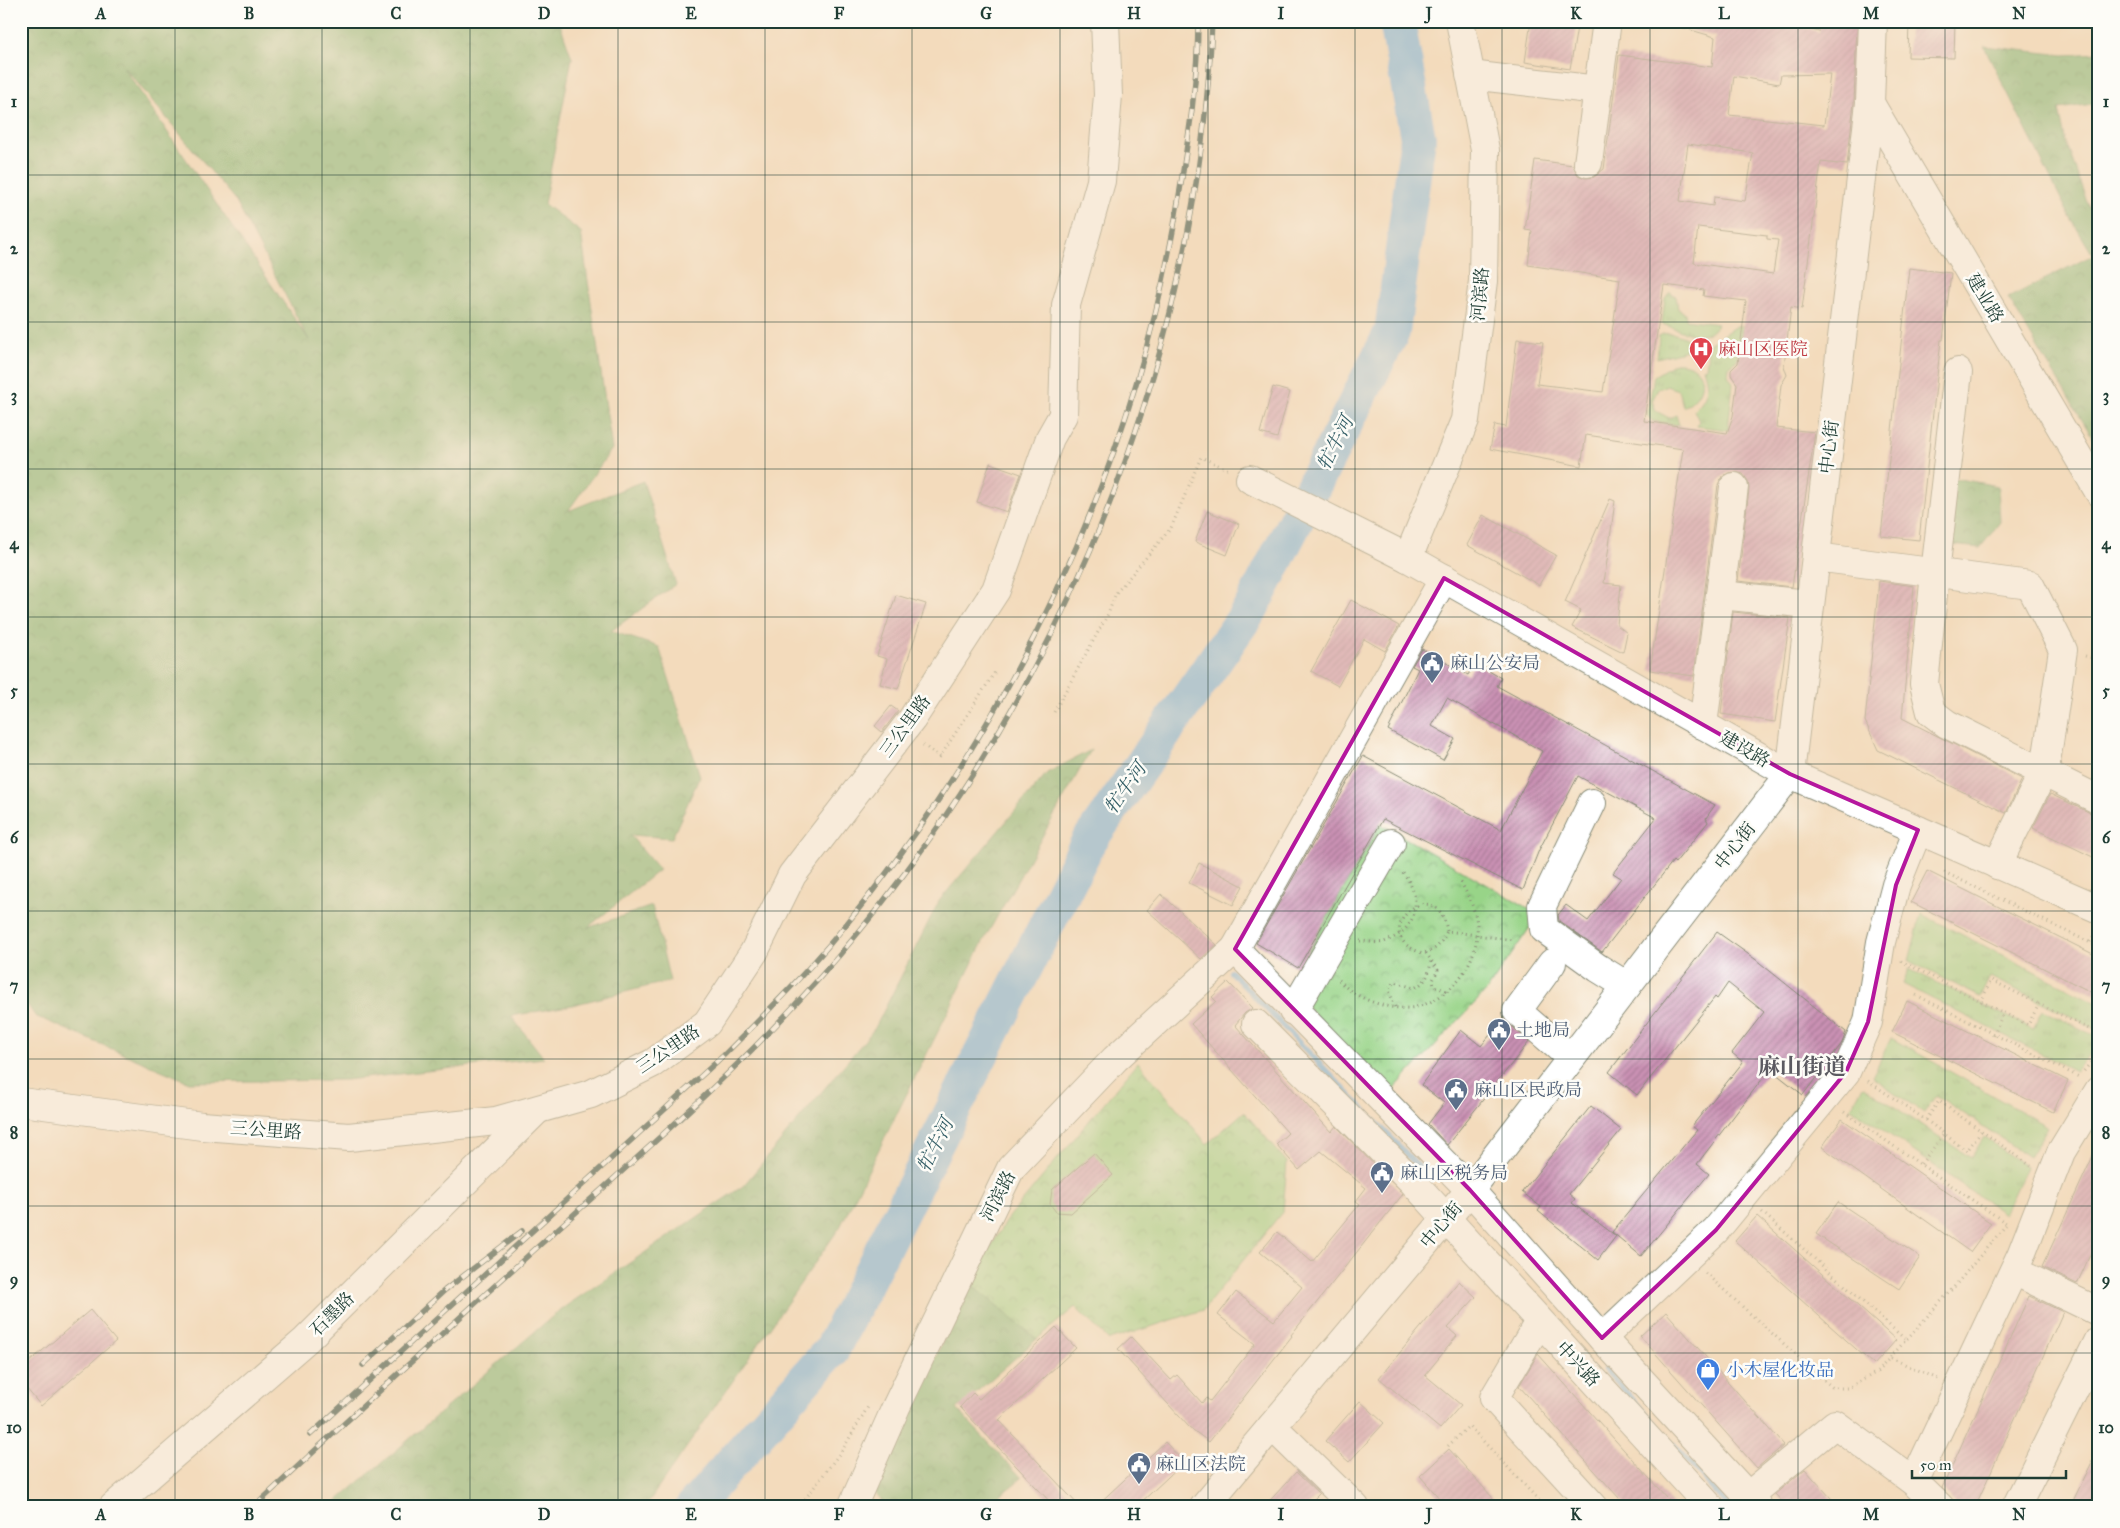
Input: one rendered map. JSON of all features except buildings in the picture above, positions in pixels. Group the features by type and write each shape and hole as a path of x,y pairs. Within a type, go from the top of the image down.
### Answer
{"street":[{"name":"三公里路","path":"21,1102 202,1126 350,1137 496,1121 590,1094 652,1063 707,1023 754,952 792,875 912,719 996,590 1050,438 1063,415 1066,305 1101,181 1108,95 1104,21"},
{"name":"河滨路","path":"1408,558 1466,420 1483,281 1485,150 1460,21"},
{"path":"1588,163 1607,21"},
{"name":"中心街","path":"1204,1507 1470,1190 1790,774 1870,104 1873,21"},
{"path":"1470,75 1598,90"},
{"name":"建业路","path":"1870,104 2099,492"},
{"path":"1958,372 1924,684 1931,712 1947,724 2099,800"},
{"name":"建设路","path":"1250,480 1408,558 1790,774 2099,909"},
{"path":"1703,725 1734,487"},
{"path":"1816,557 2030,585 2063,650 2043,772 1997,864"},
{"name":"河滨路","path":"852,1507 896,1407 1011,1168 1115,1059 1235,949 1444,578"},
{"path":"1720,595 1810,604"},
{"path":"1592,803 1542,906 1544,929 1598,968 1627,986"},
{"path":"1602,1338 1716,1230 1745,1197 1848,1068 1868,1022 1880,950 1896,885 1918,830"},
{"path":"1294,1011 1387,850"},
{"path":"1235,949 1470,1190 1602,1338 1753,1501 1835,1424 1914,1482 1940,1507"},
{"path":"1552,963 1517,1011 1572,1058"},
{"name":"中兴路","path":"1256,1024 1406,1176 1710,1507"},
{"path":"1914,1482 2014,1271 2061,1152 2085,1084"},
{"name":"石墨路","path":"114,1507 306,1340 539,1109"},
{"path":"2014,1271 2099,1312"},
{"path":"1539,1322 1494,1398 1594,1507"},
{"path":"2016,1507 2099,1340"},
{"path":"1272,1426 1355,1507"}],"path":[{"path":"1054,712 1108,614 1116,593 1171,528 1201,458 1250,480"},
{"path":"940,757 995,672"},
{"path":"1340,931 1358,941 1382,942 1397,935 1409,923 1416,906 1412,884 1387,850"},
{"path":"1944,872 2099,947"},
{"path":"1323,960 1342,983 1364,1000 1395,1007 1421,1006 1448,992 1465,971 1477,935 1473,904 1459,879"},
{"path":"1429,904 1437,910 1446,924 1447,932 1438,947 1426,953 1415,951 1407,945 1401,936 1399,924 1403,914 1416,906 1429,904"},
{"path":"2090,942 2099,927"},
{"path":"1447,932 1512,940"},
{"path":"1880,950 2028,1025 2039,1004"},
{"path":"1426,953 1438,970 1433,980 1434,986 1448,992"},
{"path":"1395,1007 1389,990 1395,982 1414,988 1423,984 1429,973 1431,960"},
{"path":"1982,1002 1991,980 2099,1034"},
{"path":"1916,995 2085,1084 2099,1052"},
{"path":"1994,1035 2003,1013"},
{"path":"1848,1068 1926,1120 1967,1151 1981,1131"},
{"path":"1825,1098 2006,1223"},
{"path":"1926,1120 1939,1101 2032,1167"},
{"path":"1921,1164 1944,1134"},
{"path":"2030,1174 2036,1160"},
{"path":"1745,1197 1907,1341"},
{"path":"1688,1257 1833,1388 1848,1388 1878,1372 1907,1341 2012,1216"},
{"path":"1891,1358 1928,1374"},
{"path":"1448,1446 1469,1426 1545,1507"}],"highlighted area":[{"path":"1444,578 1790,774 1918,830 1896,885 1868,1022 1846,1072 1716,1230 1602,1338 1470,1190 1235,949"}],"green space":[{"path":"21,21 559,21 572,58 544,204 581,232 612,449 568,511 643,481 676,584 611,631 659,647 700,776 672,838 630,835 659,870 587,928 652,906 670,981 568,1006 511,1016 544,1058 346,1080 189,1082 35,1016 21,995","holes":["124,67 235,200 309,340"]},
{"path":"1984,46 2064,55 2099,53 2099,103 2059,109 2065,139 2089,208 2099,204 2099,448 2008,298 2093,255 2070,217"},
{"path":"1670,292 1676,296 1678,309 1685,313 1686,319 1717,324 1712,331 1700,335 1692,334 1662,324 1665,298"},
{"path":"1736,326 1742,326 1737,360 1729,367 1728,375 1733,383 1728,430 1696,426 1699,421 1694,410 1703,400 1707,386 1703,368 1706,367 1709,344"},
{"path":"1663,334 1677,334 1684,337 1690,341 1691,349 1657,358 1659,336"},
{"path":"1675,363 1694,367 1699,372 1701,386 1698,394 1683,407 1678,390 1666,386 1658,389 1652,401 1656,411 1669,418 1676,415 1679,425 1652,421 1647,415 1654,376"},
{"path":"1954,478 1998,486 2000,522 1980,548 1952,545 1946,534"},
{"path":"1091,750 984,940 840,1227 645,1507 330,1507 560,1310 743,1186 875,1028 939,901 1047,773"},
{"path":"1380,824 1539,914 1488,989 1390,1093 1344,1050 1290,985"},
{"path":"1921,914 2099,1004 2099,1030 1990,977 1980,997 1909,961"},
{"path":"1909,969 2033,1029 2043,1010 2099,1038 2099,1046 2075,1071 1903,984"},
{"path":"1891,1038 2048,1127 2029,1157 1936,1095 1924,1113 1872,1077"},
{"path":"1138,1062 1207,1144 1244,1112 1287,1162 1283,1211 1203,1310 1109,1340 1075,1307 1037,1339 970,1283 1005,1222"},
{"path":"1863,1086 1971,1158 1984,1137 2026,1167 2004,1214 1851,1108"},
{"path":"970,1283 1037,1339 957,1409 1022,1478 985,1507 888,1507 873,1492"}],"waterway":[{"name":"牤牛河","path":"693,1507 832,1349 1089,841 1250,610 1392,332 1418,138 1397,21"},
{"path":"1231,972 1420,1168"},
{"path":"1606,1370 1730,1507"}],"railway":[{"path":"310,1435 724,1055 778,1001 829,945 894,863 954,776 1008,685 1056,591 1098,495 1132,395 1160,293 1180,190 1195,85 1198,21"},
{"path":"254,1507 675,1123 764,1037 793,1007 882,904 961,792 1031,675 1090,552 1138,424 1175,292 1200,157 1212,21"},
{"path":"363,1365 445,1290 522,1231"}],"place":[{"name":"麻山区医院","path":"1701,370"},
{"name":"麻山公安局","path":"1432,684"},
{"name":"土地局","path":"1499,1051"},
{"name":"麻山区民政局","path":"1456,1111"},
{"name":"麻山区税务局","path":"1382,1194"},
{"name":"小木屋化妆品","path":"1708,1391"},
{"name":"麻山区法院","path":"1139,1485"}],"district":[{"name":"麻山街道","path":"1802,1066"}]}
